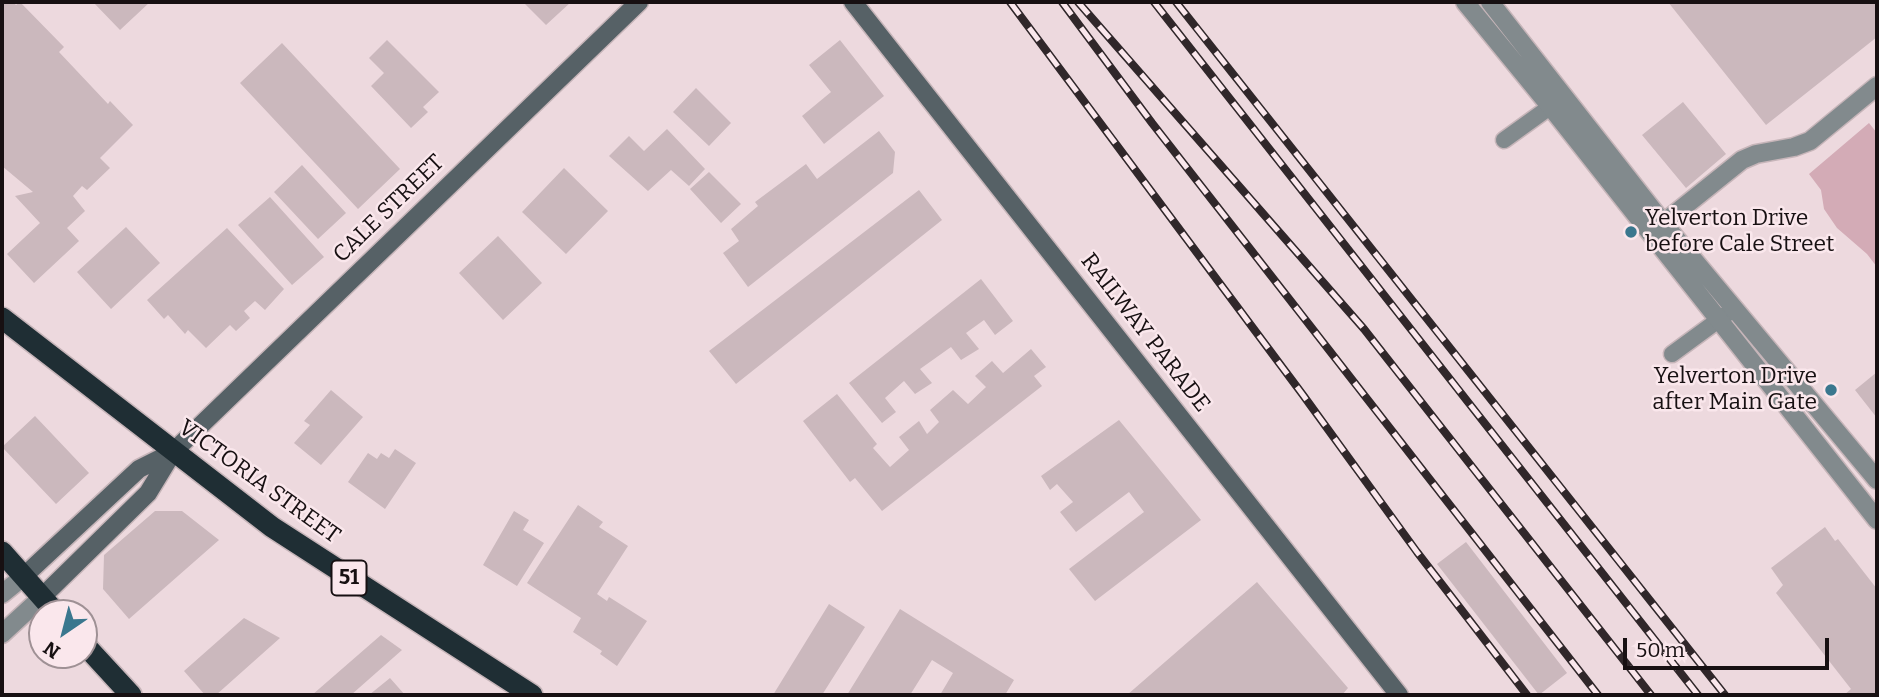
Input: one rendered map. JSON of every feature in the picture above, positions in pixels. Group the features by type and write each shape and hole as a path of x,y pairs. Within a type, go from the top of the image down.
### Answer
{"highway":[{"name":"VICTORIA STREET","path":"2,318 272,527 532,695"},
{"path":"2,552 42,597"},
{"path":"98,659 131,695"}],"street":[{"name":"CALE STREET","path":"2,634 148,493 173,452 639,2"},
{"name":"RAILWAY PARADE","path":"853,2 1399,695"},
{"path":"1465,2 1558,101"},
{"path":"1490,2 1558,101 1726,314 1877,520"},
{"path":"1657,228 1742,160 1810,141 1877,86"},
{"path":"1726,314 1877,480"},
{"name":"CALE STREET","path":"2,594 139,468 173,452"}],"lane":[{"path":"1504,140 1558,101"},
{"path":"1672,354 1726,314"}],"shaded area":[{"path":"1869,123 1877,133 1877,267 1867,254 1837,228 1824,209 1821,190 1809,174"}],"building":[{"path":"2,2 13,2 16,5 20,2 64,47 59,52 108,104 110,101 133,125 100,158 110,168 87,190 82,186 73,196 85,211 67,228 79,241 34,283 7,254 40,223 15,196 33,192 2,166"},
{"path":"93,2 150,2 120,30"},
{"path":"523,2 571,2 546,25"},
{"path":"1668,2 1877,2 1877,37 1766,125"},
{"path":"387,40 439,92 423,107 428,112 411,128 371,86 384,73 369,58"},
{"path":"840,40 884,96 824,144 802,116 831,92 809,65"},
{"path":"282,43 400,169 358,209 240,83"},
{"path":"696,88 731,123 709,146 673,112"},
{"path":"1683,102 1726,154 1686,188 1642,135"},
{"path":"667,129 705,169 689,186 671,170 648,191 609,156 629,136 644,151"},
{"path":"879,131 895,152 893,173 748,287 723,253 739,241 731,229 758,206 755,202 806,164 817,179"},
{"path":"302,165 346,213 318,239 274,192"},
{"path":"564,168 608,211 566,254 522,212"},
{"path":"709,172 741,204 721,223 690,189"},
{"path":"919,190 942,220 736,384 709,351"},
{"path":"270,197 324,257 292,285 238,225"},
{"path":"126,227 160,263 111,309 77,272"},
{"path":"227,228 284,289 265,310 255,301 244,311 250,318 236,331 230,325 206,348 188,330 185,334 168,315 164,319 147,300"},
{"path":"498,236 542,283 503,320 459,273"},
{"path":"981,279 1013,321 995,335 984,320 966,333 979,349 961,360 951,347 920,369 932,383 915,394 904,381 885,398 896,412 882,423 849,383"},
{"path":"1031,349 1046,367 1034,376 1042,386 882,511 855,478 850,482 803,421 837,394 877,444 873,448 890,467 909,450 899,437 919,421 927,434 939,422 930,410 953,390 968,404 986,387 975,376 992,361 1003,373"},
{"path":"1877,372 1877,418 1855,390"},
{"path":"331,390 363,417 321,465 294,443 310,425 304,421"},
{"path":"35,416 89,473 56,504 2,447"},
{"path":"1119,420 1201,520 1095,601 1069,569 1144,512 1129,492 1076,532 1060,512 1073,502 1057,484 1050,490 1041,476"},
{"path":"395,449 416,463 385,509 348,482 368,453 377,459 381,453 389,458"},
{"path":"578,505 603,522 599,527 628,546 597,594 607,601 609,597 647,621 617,666 600,654 602,651 573,632 581,618 527,583"},
{"path":"155,511 182,511 219,540 129,619 103,589 104,555"},
{"path":"514,511 529,520 523,530 544,543 517,586 483,565"},
{"path":"1825,527 1835,541 1838,539 1877,589 1877,695 1844,695 1851,689 1776,593 1783,585 1771,568"},
{"path":"1466,542 1567,673 1539,695 1437,564"},
{"path":"1257,582 1348,688 1342,695 1127,695"},
{"path":"829,604 865,627 822,695 773,695"},
{"path":"900,609 1014,680 1005,695 940,695 953,673 932,660 910,695 847,695"},
{"path":"244,618 280,638 216,695 205,695 184,671"},
{"path":"381,635 402,650 351,695 312,695"},
{"path":"390,678 405,695 369,695"}],"railway":[{"path":"1010,2 1417,552 1527,695"},
{"path":"1062,2 1152,123 1598,695"},
{"path":"1078,2 1364,329 1651,695"},
{"path":"1154,2 1698,695"},
{"path":"1176,2 1725,695"}],"place":[{"name":"Yelverton Drive before Cale Street","path":"1631,232"},
{"name":"Yelverton Drive after Main Gate","path":"1831,390"}]}
